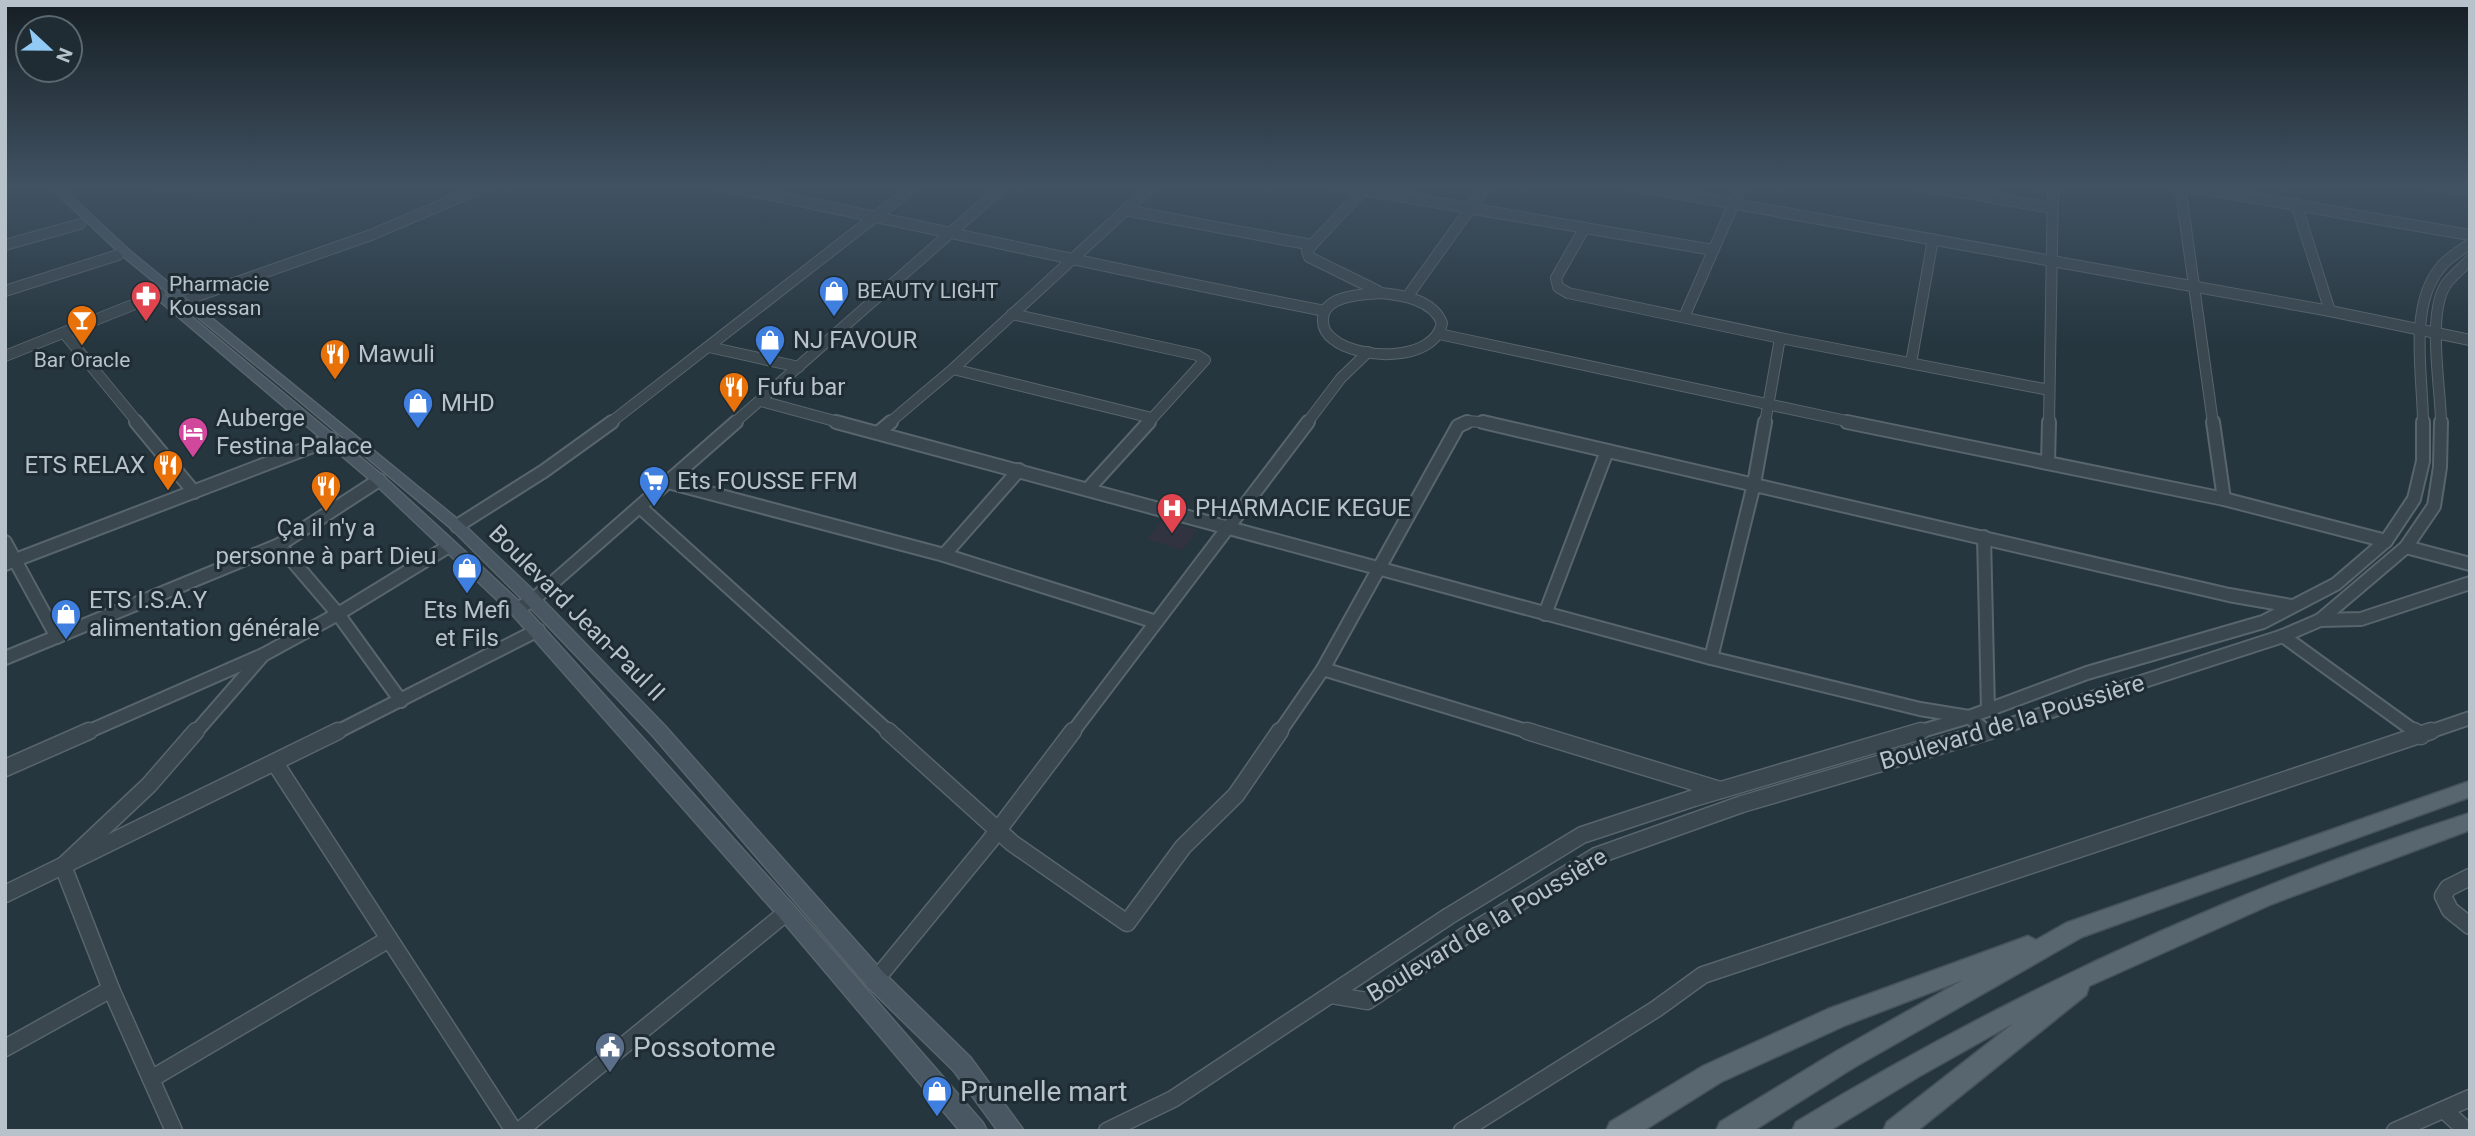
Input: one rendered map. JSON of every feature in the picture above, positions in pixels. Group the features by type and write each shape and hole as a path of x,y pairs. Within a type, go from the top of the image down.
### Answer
{"main road":[{"name":"Boulevard Jean-Paul II","path":"97,238 379,480 449,546 525,605 659,731 876,980 962,1064 1012,1131"},
{"name":"Boulevard Jean-Paul II","path":"110,238 172,300 457,526 525,605 538,630 787,912 975,1131"},
{"path":"1619,1131 1712,1074 1837,1017 2074,929 2470,789"},
{"path":"1805,1131 1865,1093 1982,1027 2108,965 2235,909 2470,821"},
{"path":"1729,1131 1844,1060 2074,929"},
{"path":"1896,1131 2108,965"}],"street":[{"path":"5,245 30,238"},
{"path":"5,356 64,333 362,238"},
{"path":"457,526 582,443 849,238"},
{"path":"525,605 947,238"},
{"path":"965,238 1325,311"},
{"path":"879,432 953,369 1095,238"},
{"path":"1274,238 1312,245"},
{"path":"1319,238 1307,251 1309,257 1381,293"},
{"path":"1407,297 1449,238"},
{"path":"1579,238 1557,274 1556,283 1559,289 1569,293 1780,338 2049,390"},
{"path":"1639,238 1713,250"},
{"path":"1684,317 1718,238"},
{"path":"1928,238 2330,310 2470,340"},
{"path":"2048,463 2051,238"},
{"path":"2187,238 2224,499"},
{"path":"2307,238 2330,310"},
{"path":"1910,363 1933,239"},
{"name":"Boulevard de la Poussière","path":"1107,1131 1173,1099 1449,916 1582,835 1721,790 1969,717 2087,673 2263,622 2336,584 2386,541 2414,499 2423,461 2423,394 2417,329 2432,280 2441,265 2470,244"},
{"path":"5,291 118,255"},
{"name":"Boulevard de la Poussière","path":"1331,995 1367,1001 1466,935 1596,856 1742,804 1987,732 2283,636 2320,620 2406,547 2434,506 2440,467 2441,398 2435,332 2441,295 2446,284 2470,260"},
{"path":"1381,293 1407,297 1432,309 1442,325 1440,334 1432,342 1412,350 1387,354 1368,352 1334,340 1325,331 1321,321 1325,311 1347,297 1381,293"},
{"path":"1012,314 1204,358 1190,379 1088,489"},
{"path":"64,333 194,492"},
{"path":"1440,334 1767,405 2224,499 2386,541"},
{"path":"1712,658 1754,484 1780,338"},
{"path":"709,348 799,368"},
{"path":"858,994 876,980 997,830 1342,378 1368,352"},
{"path":"953,369 1152,418"},
{"path":"761,401 1712,658 1920,709 1969,717 1987,732"},
{"path":"640,507 997,830 1127,923 1183,847 1236,795 1323,669 1458,426 1468,421 1481,421 2230,595 2291,606"},
{"path":"10,562 331,439"},
{"path":"1545,614 1607,451"},
{"path":"944,555 1019,470"},
{"path":"5,658 279,545 379,480"},
{"path":"668,482 944,555 1156,622"},
{"path":"1984,537 1988,710"},
{"path":"5,542 10,562 57,637"},
{"path":"279,545 338,614 401,701"},
{"path":"5,768 263,655 338,614 449,546"},
{"path":"2406,547 2470,564"},
{"path":"2320,620 2361,619 2470,583"},
{"path":"10,893 275,764 538,630"},
{"path":"2283,636 2421,736"},
{"path":"63,866 149,785 263,655"},
{"path":"1323,669 1721,790"},
{"path":"1462,1131 1656,1010 1703,975 2470,718"},
{"path":"275,764 514,1131"},
{"path":"63,866 111,989 174,1131"},
{"path":"2470,877 2448,888 2443,896 2450,910 2470,926"},
{"path":"519,1131 787,912"},
{"path":"151,1079 389,939"},
{"path":"5,1048 111,989"},
{"path":"2395,1131 2470,1098"},
{"path":"2444,1110 2467,1131"}],"shaded area":[{"name":"PHARMACIE KEGUE","path":"1163,520 1197,530 1182,550 1147,539"}],"place":[{"name":"BEAUTY LIGHT","path":"834,318"},
{"name":"Pharmacie Kouessan","path":"146,323"},
{"name":"Bar Oracle","path":"82,347"},
{"name":"NJ FAVOUR","path":"770,367"},
{"name":"Mawuli","path":"335,381"},
{"name":"Fufu bar","path":"734,414"},
{"name":"MHD","path":"418,430"},
{"name":"Auberge Festina Palace","path":"193,459"},
{"name":"ETS RELAX","path":"168,492"},
{"name":"Ets FOUSSE FFM","path":"654,508"},
{"name":"Ça il n'y a personne à part Dieu","path":"326,513"},
{"name":"PHARMACIE KEGUE","path":"1172,535"},
{"name":"Ets Mefi et Fils","path":"467,595"},
{"name":"ETS I.S.A.Y alimentation générale","path":"66,641"},
{"name":"Possotome","path":"610,1074"},
{"name":"Prunelle mart","path":"937,1118"}]}
